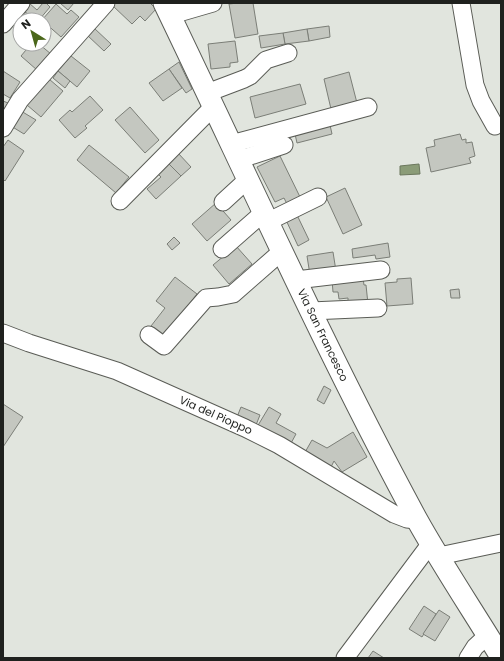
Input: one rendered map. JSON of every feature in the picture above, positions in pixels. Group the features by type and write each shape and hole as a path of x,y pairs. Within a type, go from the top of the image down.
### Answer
{"main road":[{"name":"Via San Francesco","path":"167,8 281,252 365,423 417,520 501,657"}],"street":[{"path":"3,128 20,100 106,3"},
{"path":"167,8 182,12 213,3"},
{"path":"461,3 476,89 495,126"},
{"path":"3,24 13,6"},
{"path":"120,201 210,100 250,76 266,60 288,53"},
{"path":"234,152 368,107"},
{"path":"234,152 284,144"},
{"path":"223,202 247,180"},
{"path":"222,249 265,218 318,197"},
{"path":"149,335 164,346 206,298 233,294 281,252"},
{"path":"296,280 380,270"},
{"path":"311,311 378,308"},
{"name":"Via del Pioppo","path":"3,333 29,343 117,371 245,428 279,445 394,514 407,519 417,520"},
{"path":"345,658 435,549 501,543"},
{"path":"468,658 488,635"}],"shaded area":[{"path":"419,164 420,174 400,175 400,166"}],"building":[{"path":"29,3 37,10 43,3 46,3 50,7 46,12 25,12 23,10"},
{"path":"60,3 74,3 68,10"},
{"path":"116,3 150,3 156,9 145,21 140,16 132,24 113,6"},
{"path":"253,3 258,34 235,38 229,4"},
{"path":"56,4 67,14 71,10 79,17 61,37 52,29 52,12 49,12"},
{"path":"329,26 330,37 309,41 307,29"},
{"path":"94,28 111,44 104,51 87,35"},
{"path":"307,29 309,41 285,44 283,33"},
{"path":"283,33 285,44 261,48 259,36"},
{"path":"235,41 238,62 230,63 230,67 211,69 208,44"},
{"path":"24,52 49,52 51,54 37,70 21,56"},
{"path":"71,56 90,71 77,87 58,71"},
{"path":"179,62 192,89 186,93 169,69"},
{"path":"169,69 182,88 163,101 149,83"},
{"path":"3,71 20,82 10,98 3,94"},
{"path":"58,71 70,81 65,88 53,78"},
{"path":"349,72 357,103 331,109 324,79"},
{"path":"49,79 63,91 41,117 27,105"},
{"path":"300,84 306,104 255,118 250,97"},
{"path":"90,96 103,110 85,126 87,128 75,138 59,120 70,110 72,112"},
{"path":"3,101 8,103 3,111"},
{"path":"130,107 159,140 145,153 115,120"},
{"path":"21,111 36,120 24,134 11,126"},
{"path":"330,125 332,134 297,143 295,134"},
{"path":"460,134 462,140 466,139 466,143 472,142 475,156 469,158 471,163 431,172 426,148 435,146 434,140"},
{"path":"8,140 24,151 5,181 3,179 3,147"},
{"path":"89,145 129,177 116,193 77,160"},
{"path":"178,153 191,167 181,176 167,162"},
{"path":"280,156 301,199 288,206 284,198 275,202 257,167"},
{"path":"167,162 181,176 156,199 147,189 161,177 157,173"},
{"path":"345,188 362,225 343,234 326,197"},
{"path":"216,203 231,220 207,241 192,224"},
{"path":"297,215 309,240 298,246 286,220"},
{"path":"174,237 180,243 172,250 167,244"},
{"path":"388,243 390,257 376,259 375,255 353,258 352,249"},
{"path":"236,246 252,264 229,284 213,265"},
{"path":"333,252 336,271 310,275 307,256"},
{"path":"175,277 197,294 164,336 151,326 165,308 156,301"},
{"path":"363,278 364,285 366,285 368,304 348,306 348,298 339,299 338,292 333,292 332,280"},
{"path":"411,278 413,304 387,306 385,283 397,282 397,279"},
{"path":"459,289 460,298 451,298 450,290"},
{"path":"324,386 331,390 324,404 317,400"},
{"path":"3,404 23,417 3,447"},
{"path":"241,407 260,415 256,425 237,417"},
{"path":"269,407 281,414 276,423 296,434 290,445 257,427"},
{"path":"353,432 367,457 342,472 334,461 330,469 304,454 312,440 327,448"},
{"path":"424,606 436,614 422,637 409,629"},
{"path":"439,610 450,617 435,641 423,634"},
{"path":"373,651 384,658 368,658"}]}
